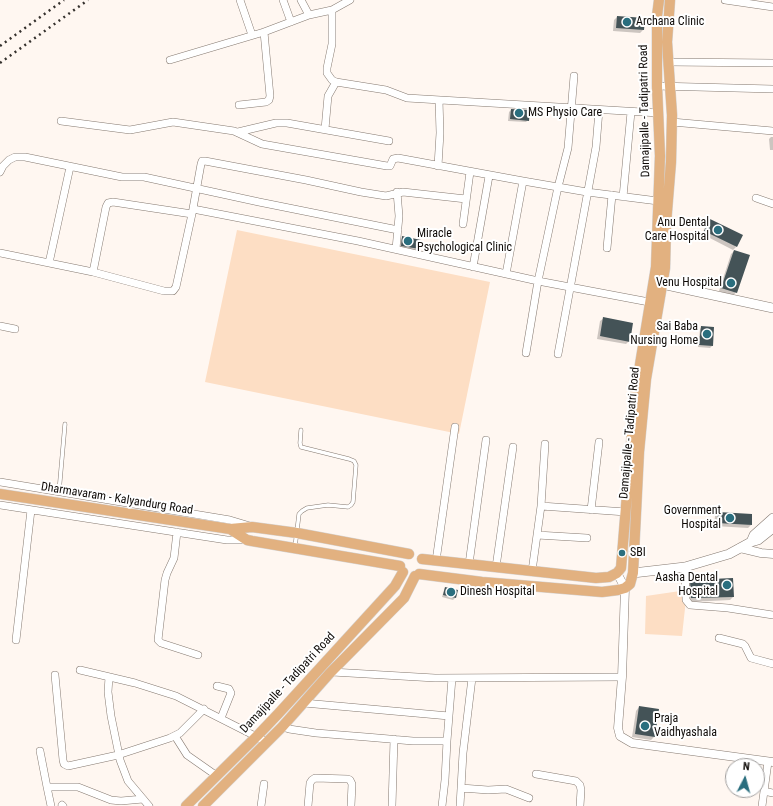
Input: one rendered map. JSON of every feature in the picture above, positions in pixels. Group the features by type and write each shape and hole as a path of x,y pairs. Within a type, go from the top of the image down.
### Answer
{"main road":[{"name":"Damajipalle - Tadipatri Road","path":"619,571 626,512 635,395 649,302 656,267 660,156 657,86 657,16 659,0"},
{"name":"Damajipalle - Tadipatri Road","path":"625,588 630,584 633,573 639,452 646,379 665,268 672,122 667,36 670,0"},
{"path":"662,284 773,308"},
{"name":"Dharmavaram - Kalyandurg Road","path":"0,494 227,529 252,527 297,533 409,554"},
{"path":"750,542 754,535 773,518"},
{"path":"633,573 685,567 729,554 750,542 758,540 773,528"},
{"name":"Dharmavaram - Kalyandurg Road","path":"227,529 247,540 402,569"},
{"name":"Damajipalle - Tadipatri Road","path":"186,806 257,736 395,586 402,569 404,557 409,554"},
{"path":"409,554 417,554 422,559 436,561 596,578 609,577 619,571"},
{"name":"Damajipalle - Tadipatri Road","path":"203,806 282,726 335,668 404,598 424,566 422,559"},
{"path":"402,569 408,576 417,575 581,590 612,591 625,588"},
{"path":"329,658 335,668"}],"street":[{"path":"240,0 252,35"},
{"path":"283,0 291,22"},
{"path":"301,0 309,15"},
{"path":"170,60 264,32 309,15 332,10 340,3 350,0"},
{"path":"725,0 773,7"},
{"path":"332,10 332,44 327,73 332,80 336,82 386,90 407,98 659,113"},
{"path":"239,106 266,102 269,100 270,96 264,32"},
{"path":"668,62 773,63"},
{"path":"526,353 538,281 568,148 574,76"},
{"path":"325,130 328,96 336,82"},
{"path":"657,86 773,89"},
{"path":"438,166 440,133 439,100"},
{"path":"558,354 596,146 599,110"},
{"path":"623,197 631,112"},
{"path":"61,121 130,130 173,122 238,132 262,144 387,166 390,166 395,158 587,192 658,201"},
{"path":"672,122 773,131"},
{"path":"238,132 282,123 389,141"},
{"path":"0,172 9,160 15,157 25,157 122,177 144,177 398,230"},
{"path":"0,253 93,272 164,291 173,290 176,287 202,161 386,196 397,192 403,192 466,199"},
{"path":"50,263 70,167"},
{"path":"463,224 470,172"},
{"path":"473,266 490,176"},
{"path":"506,274 523,181"},
{"path":"396,249 399,216 397,192"},
{"path":"607,248 612,195"},
{"path":"756,198 773,204"},
{"path":"93,272 106,207 108,203 112,202 192,212 396,249 538,281 649,302"},
{"path":"0,326 15,329"},
{"path":"436,561 455,427"},
{"path":"469,564 486,440"},
{"path":"591,510 599,442"},
{"path":"532,571 541,506 546,444"},
{"path":"496,567 514,447"},
{"path":"0,482 230,520 252,527"},
{"path":"0,505 227,540 247,540"},
{"path":"541,506 626,512"},
{"path":"16,640 31,510"},
{"path":"177,532 174,558 166,573 158,640 161,643 198,655"},
{"path":"537,535 587,538"},
{"path":"740,548 773,554"},
{"path":"685,567 686,600 690,605 728,608 773,615"},
{"path":"633,573 619,571 625,588 622,677 618,728 620,736 632,743 770,762 765,785"},
{"path":"719,638 743,644 746,646 751,658 773,664"},
{"path":"335,668 452,678 622,677"},
{"path":"80,670 157,689 180,697 266,742"},
{"path":"55,675 63,760 64,764 68,766 118,755 175,736 204,709"},
{"path":"109,677 108,696 118,755 128,781 149,806"},
{"path":"442,806 446,780 447,741 452,678"},
{"path":"460,806 463,753 472,678"},
{"path":"218,686 229,689 231,693 221,718"},
{"path":"304,703 449,716"},
{"path":"282,726 289,729 394,740 447,741"},
{"path":"175,736 188,755 217,776"},
{"path":"392,806 394,740"},
{"path":"40,752 51,806"},
{"path":"536,774 576,781 580,784 581,790 580,806"},
{"path":"308,806 310,783 315,778 350,780 352,784 351,806"},
{"path":"261,806 264,784"},
{"path":"47,787 78,787 111,800 122,801 143,799"},
{"path":"461,788 488,790 506,789 529,798"}],"lane":[{"path":"59,492 66,424"},
{"path":"295,548 300,514 302,510 306,508 328,505 351,506 356,465 354,461 349,459 301,447 301,430"}],"shaded area":[{"path":"237,230 490,282 459,434 205,382"},
{"path":"687,590 682,636 645,634 646,596"}],"building":[{"path":"617,16 645,18 644,30 616,28"},
{"path":"511,109 530,110 529,121 510,119"},
{"path":"710,219 743,235 737,247 704,231"},
{"path":"402,236 421,240 420,249 401,246"},
{"path":"734,250 750,255 737,293 721,288"},
{"path":"603,317 633,323 630,342 600,336"},
{"path":"701,326 714,327 713,346 699,345"},
{"path":"718,512 752,514 752,525 717,523"},
{"path":"733,578 734,597 691,598 690,580"},
{"path":"445,587 458,590 456,598 443,595"},
{"path":"639,706 659,709 655,737 635,734"}],"railway":[{"path":"0,46 64,0"},
{"path":"0,63 88,0"}],"place":[{"name":"Archana Clinic","path":"627,22"},
{"name":"MS Physio Care","path":"519,113"},
{"name":"Anu Dental Care Hospital","path":"718,230"},
{"name":"Miracle Psychological Clinic","path":"408,241"},
{"name":"Venu Hospital","path":"731,283"},
{"name":"Sai Baba Nursing Home","path":"707,334"},
{"name":"Government Hospital","path":"730,518"},
{"name":"SBI","path":"622,553"},
{"name":"Aasha Dental Hospital","path":"727,585"},
{"name":"Dinesh Hospital","path":"451,592"},
{"name":"Praja Vaidhyashala","path":"645,726"}]}
